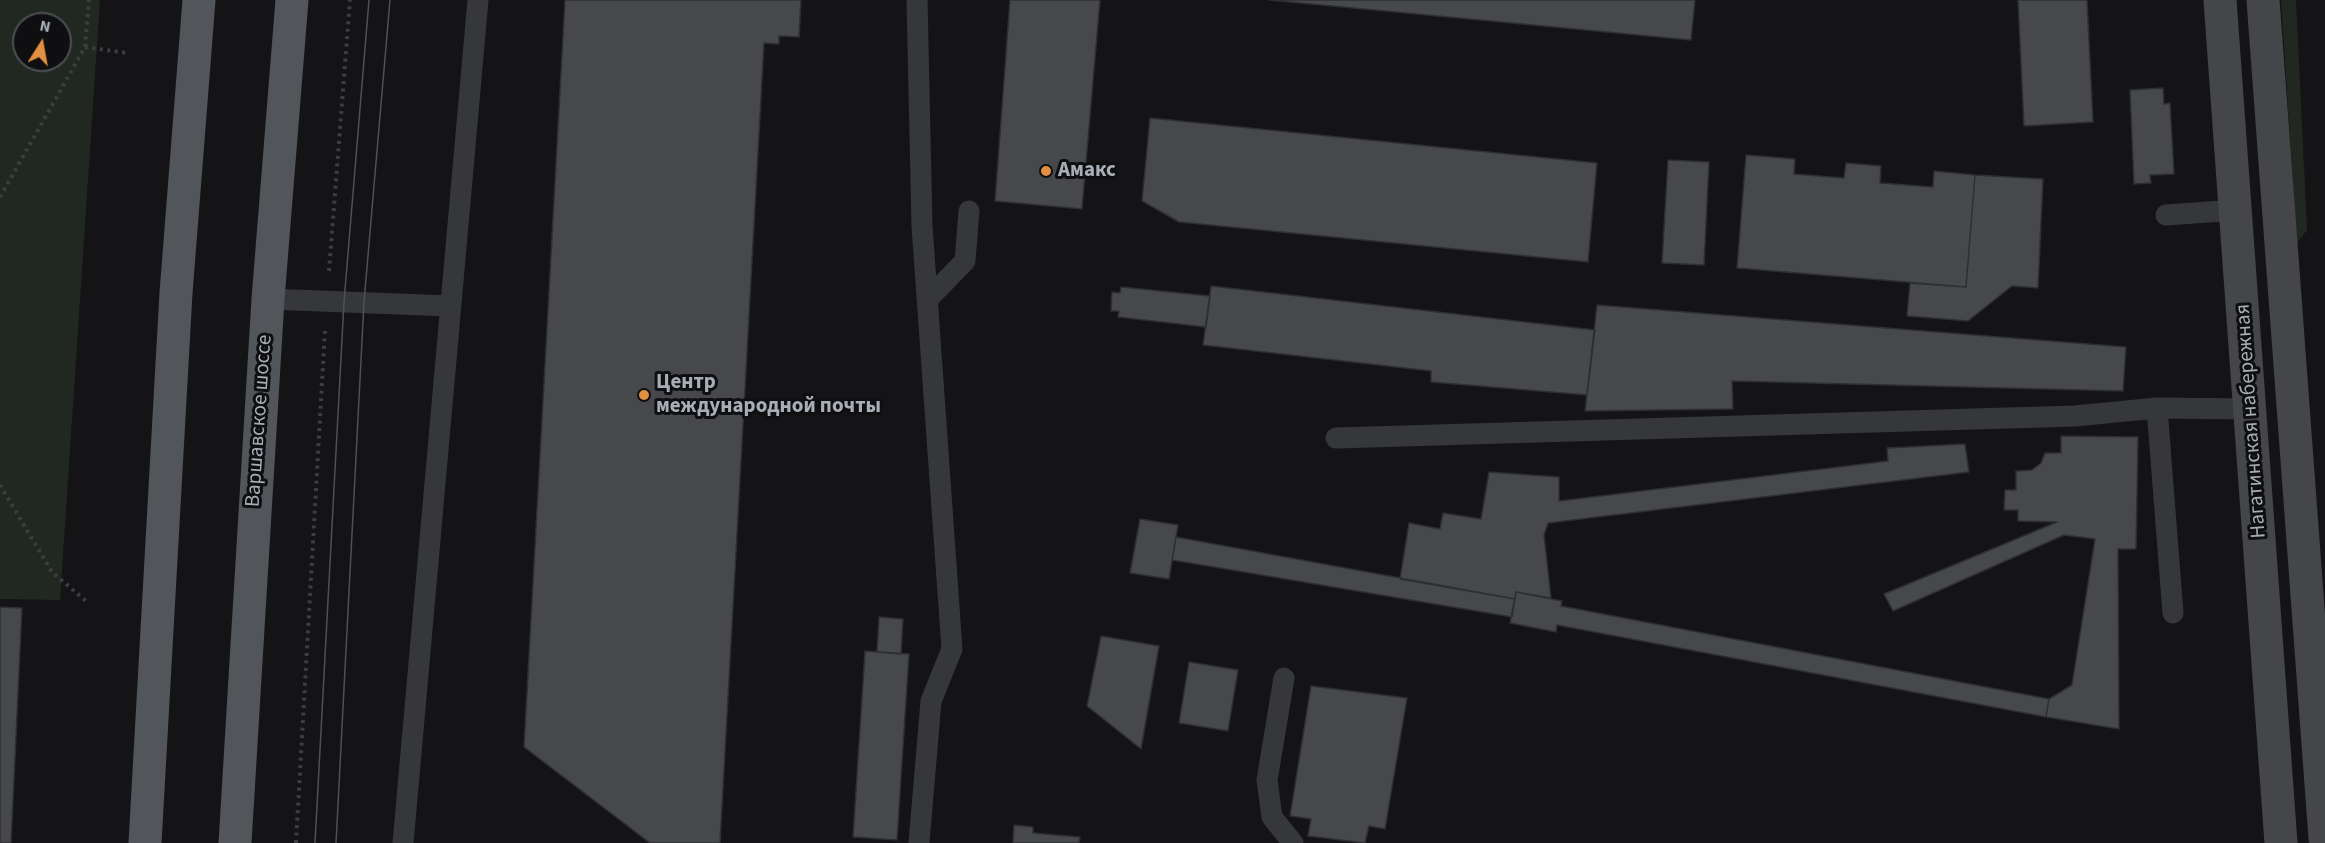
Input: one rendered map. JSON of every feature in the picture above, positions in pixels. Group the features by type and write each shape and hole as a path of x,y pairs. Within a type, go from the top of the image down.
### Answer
{"main road":[{"path":"145,843 176,293 200,0"},
{"name":"Варшавское шоссе","path":"235,843 268,299 292,0"},
{"name":"Нагатинская набережная","path":"2220,0 2281,843"},
{"name":"Нагатинская набережная","path":"2263,0 2325,838"}],"lane":[{"path":"404,843 478,0"},
{"path":"916,0 922,226 952,649 931,701 920,843"},
{"path":"2166,215 2236,210"},
{"path":"927,300 965,261 969,212"},
{"path":"268,299 450,306"},
{"path":"1336,438 2075,416 2157,408 2251,409"},
{"path":"2157,408 2174,613"},
{"path":"1284,678 1267,780 1272,817 1293,843"}],"path":[{"path":"0,197 86,47 89,0"},
{"path":"296,843 327,301 350,0"},
{"path":"86,47 127,53"},
{"path":"0,485 52,572 86,601"}],"shaded area":[{"path":"0,0 100,0 60,600 0,599"},
{"path":"2281,0 2296,0 2307,230 2297,243"}],"building":[{"name":"Центр международной почты","path":"565,0 801,0 799,37 779,36 779,44 764,43 720,843 650,843 524,747"},
{"path":"1010,0 1100,0 1082,209 995,201"},
{"path":"1269,0 1695,0 1691,40"},
{"path":"2018,0 2087,0 2093,122 2024,126"},
{"path":"2163,88 2164,104 2170,103 2174,174 2150,175 2151,183 2134,184 2130,90"},
{"path":"1150,118 1597,163 1588,262 1179,222 1142,201"},
{"path":"1746,155 1795,159 1794,174 1844,178 1846,163 1881,166 1880,183 1933,187 1934,171 1975,175 1966,287 1737,268"},
{"path":"1668,160 1709,162 1704,265 1662,263"},
{"path":"1975,175 2043,179 2038,288 2012,286 1968,321 1907,316 1910,283 1966,287"},
{"path":"1211,286 1595,330 1587,395 1431,382 1431,371 1203,345"},
{"path":"1121,287 1210,296 1206,327 1118,317 1119,311 1111,311 1112,292 1120,293"},
{"path":"1597,305 2126,347 2123,391 1732,381 1733,409 1585,411"},
{"path":"2061,436 2138,437 2136,549 2118,549 2119,729 2046,717 2049,699 2072,685 2095,539 2064,535 1893,611 1884,594 2057,522 2018,521 2018,510 2004,510 2005,490 2016,490 2016,471 2032,470 2041,463 2045,453 2061,453"},
{"path":"1965,444 1969,472 1548,523 1544,535 1551,598 1516,592 1515,599 1400,579 1409,523 1440,529 1443,513 1481,519 1489,472 1559,477 1559,501 1888,461 1887,448"},
{"path":"1140,519 1178,525 1169,579 1130,573"},
{"path":"1176,537 1515,599 1512,617 1172,560"},
{"path":"1516,592 1562,601 1561,606 2049,699 2046,717 1557,625 1556,632 1510,623"},
{"path":"0,607 22,608 11,843 0,843"},
{"path":"879,617 903,619 901,654 877,652"},
{"path":"1101,636 1159,646 1141,749 1087,706"},
{"path":"865,651 909,654 897,840 853,837"},
{"path":"1189,662 1238,670 1228,731 1179,723"},
{"path":"1311,686 1407,698 1385,829 1369,826 1365,843 1308,836 1311,819 1290,816"},
{"path":"1014,825 1033,827 1033,833 1080,837 1079,843 1013,843"}],"tram line":[{"path":"315,843 344,302 369,0"},
{"path":"336,843 364,302 390,0"}],"place":[{"name":"Амакс","path":"1046,171"},
{"name":"Центр международной почты","path":"644,395"}]}
